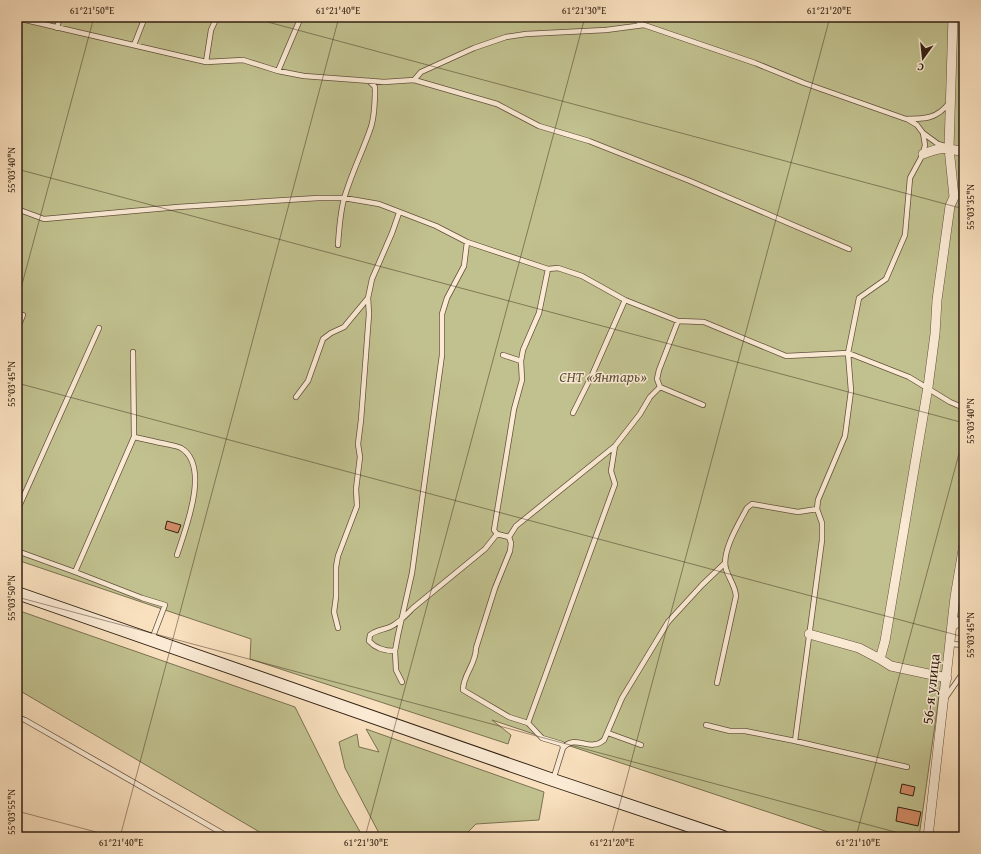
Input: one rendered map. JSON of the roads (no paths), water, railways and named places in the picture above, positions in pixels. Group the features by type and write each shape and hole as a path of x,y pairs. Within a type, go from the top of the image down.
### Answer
{"main road":[{"path":"17,593 553,780 724,837"}],"street":[{"path":"880,659 885,641 928,388 941,269 950,206 954,197 949,148 954,17"},
{"path":"923,154 937,149 949,148 964,152"},
{"name":"56-я улица","path":"928,837 955,597 964,544"},
{"path":"952,626 958,622 964,621"},
{"path":"809,634 859,648 891,666 947,678"}],"lane":[{"path":"57,28 60,17"},
{"path":"134,45 145,17"},
{"path":"206,62 211,30 217,17"},
{"path":"278,70 301,17"},
{"path":"631,17 644,25 755,63 804,83 906,119 917,125 922,133 925,146 923,154 910,178 905,235 886,279 859,298 848,353 850,392 845,436 818,500 817,509 822,523 822,540 809,634 805,676 799,704 795,741"},
{"path":"954,17 964,21"},
{"path":"17,18 206,62 243,60 304,76 384,82 414,80 497,104 539,126 589,141 690,181 849,249"},
{"path":"414,80 421,72 474,48 506,37 526,34 606,30 644,25"},
{"path":"338,245 344,198 353,170 372,126 375,108 375,87 369,81"},
{"path":"906,119 921,119 936,115 943,110 950,101"},
{"path":"922,133 938,144 949,148"},
{"path":"17,209 44,219 178,207 310,198 344,198 379,204 436,226 467,242 548,269 558,268 582,276 625,300 678,320 704,322 786,356 848,353 909,377 950,402 964,408"},
{"path":"338,628 334,612 338,556 357,506 356,489 360,458 358,444 369,314 368,298 372,279 392,234 399,212"},
{"path":"402,682 396,670 395,651 412,574 442,355 442,314 447,298 464,266 467,242"},
{"path":"509,537 497,534 494,530 514,409 522,380 521,361 523,350 539,313 548,269"},
{"path":"296,397 308,381 323,339 331,333 344,327 368,298"},
{"path":"573,413 592,375 625,300"},
{"path":"17,330 23,315"},
{"path":"678,320 657,378 660,387 703,405"},
{"path":"17,511 99,328"},
{"path":"75,572 134,437 133,352"},
{"path":"503,355 521,361"},
{"path":"509,537 516,526 615,446 640,414 650,396 660,387"},
{"path":"134,437 180,448 188,454 194,467 194,499 177,555"},
{"path":"528,723 615,484 611,471 615,446"},
{"path":"717,683 736,596 735,588 726,570 725,563 729,545 747,508 752,504 798,512 817,509"},
{"path":"395,651 386,651 374,646 369,641 370,635 375,631 391,627 402,619 413,608 485,549 497,534"},
{"path":"509,537 511,543 510,551 495,588 476,648 476,657 463,682 463,690 509,717 528,723 542,738 562,744 563,748"},
{"path":"17,551 165,606 151,640"},
{"path":"553,780 563,748 568,743 574,742 591,745 600,743 604,740 622,698 668,622 702,585 725,563"},
{"path":"950,644 964,645"},
{"path":"944,699 960,677 964,674"},
{"path":"17,717 25,720 229,837"},
{"path":"706,725 730,731 745,731 795,741 907,767"},
{"path":"608,732 641,745"}],"park label":[{"name":"СНТ «Янтарь»","path":"603,377"}]}
